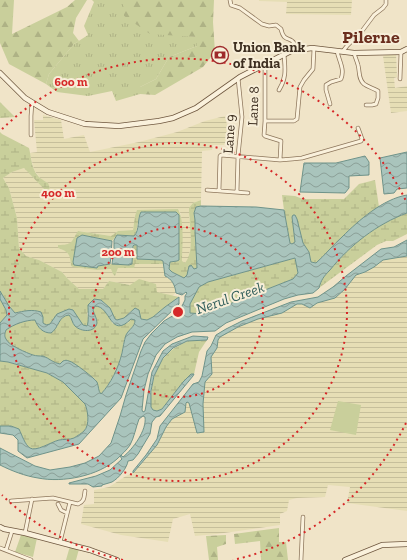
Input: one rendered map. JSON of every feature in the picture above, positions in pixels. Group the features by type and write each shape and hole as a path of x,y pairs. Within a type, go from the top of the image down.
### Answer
{"main road":[{"path":"0,73 25,98 48,112 86,124 120,126 173,118 196,108 238,78 291,51 314,48 354,53 401,52 407,49"},
{"path":"0,527 90,550 117,560"},
{"path":"345,560 382,545 407,544"}],"street":[{"path":"230,0 232,5 240,8 262,24 276,26 281,29 282,35 294,43 296,50"},
{"path":"330,104 326,85 341,79 343,76 342,66 338,58 340,51 362,31 374,15 383,8 386,4 386,0"},
{"path":"265,121 294,121 297,119 300,87 313,69 314,48"},
{"path":"400,79 401,52"},
{"path":"354,53 362,82 378,91 376,104 372,106 366,105"},
{"path":"279,90 284,82 284,54"},
{"name":"Lane 8","path":"265,64 264,135 281,142 280,160"},
{"name":"Lane 9","path":"237,192 238,156 242,117 238,78"},
{"path":"31,135 32,102"},
{"path":"219,191 220,155 222,154 280,160 302,158 360,141 362,139 358,128"},
{"path":"207,190 248,193"},
{"path":"11,501 54,498 78,504 84,500 85,491"},
{"path":"25,533 32,499"},
{"path":"60,542 70,502"},
{"path":"58,504 61,510 67,513"},
{"path":"301,560 303,517"},
{"path":"6,550 12,531"},
{"path":"0,548 31,560"}],"shaded area":[{"path":"259,0 352,0 351,15 286,14 287,2"},
{"path":"396,53 397,77 394,78 395,88 407,86 407,111 391,113 383,56"},
{"path":"43,115 61,120 64,139 84,135 90,152 139,142 177,132 205,121 225,116 229,134 224,145 213,145 212,150 202,151 201,200 193,203 189,217 191,244 188,260 185,263 182,262 181,214 178,209 135,216 133,230 118,231 111,236 79,231 73,242 67,245 58,245 58,248 66,251 70,256 71,266 97,270 112,269 115,276 118,268 134,268 134,264 163,264 165,276 173,282 175,288 176,293 172,296 131,285 109,281 103,289 79,289 62,272 39,260 26,256 19,248 17,218 9,188 3,178 12,172 24,168 46,190 48,183 41,179 34,170 30,153 37,152 34,120 43,120"},
{"path":"407,256 407,511 347,503 350,487 328,485 325,497 297,498 289,500 287,511 280,514 280,525 195,536 190,514 173,519 168,542 121,535 81,524 84,505 94,504 94,490 109,487 133,473 157,445 172,419 185,412 187,402 189,403 197,433 203,431 205,382 212,374 211,357 217,348 220,337 238,327 258,319 282,313 297,304 302,304 310,308 317,303 335,298 345,289 356,275 366,272 383,260"}],"green space":[{"path":"0,0 14,0 12,34 67,7 75,0 87,0 76,18 73,33 79,41 74,44 49,74 46,84 9,64 0,43"},
{"path":"92,0 124,0 124,16 179,35 197,37 197,46 169,57 156,79 140,87 140,94 116,101 112,91 88,96 57,92 46,84 49,74 74,44 88,35 84,26 94,2"},
{"path":"124,0 214,0 213,22 215,52 203,67 155,95 140,94 140,87 156,79 169,57 197,46 197,37 150,34 124,16"},
{"path":"0,102 15,117 0,118"},
{"path":"0,132 29,148 32,164 38,176 48,183 50,188 46,191 24,168 12,172 3,178 9,188 17,218 19,248 26,256 39,260 62,272 79,289 103,289 109,281 130,285 139,279 156,284 157,292 179,297 147,320 141,319 139,310 131,311 124,318 117,320 115,319 110,308 101,300 87,313 89,323 87,326 83,326 73,310 57,314 50,324 46,325 43,323 43,317 23,311 15,313 0,291"},
{"path":"375,180 379,207 368,214 343,236 316,263 311,262 309,252 303,243 292,217 295,242 292,244 290,243 282,195 295,196 303,199 344,199 359,184"},
{"path":"201,200 201,206 196,208 194,213 197,268 194,269 189,266 187,275 184,278 169,269 169,262 177,261 139,216 136,233 134,236 117,235 112,241 82,235 98,266 132,264 134,245 137,245 137,259 162,260 163,264 135,264 134,268 118,268 115,276 111,269 97,270 73,267 71,266 68,254 58,248 58,245 71,242 78,231 111,236 118,231 133,230 137,210 178,209 182,220 182,261 185,263 188,258 191,244 189,208 193,203"},
{"path":"407,213 407,234 393,241 386,241 377,245 319,288 326,274 355,244 385,223"},
{"path":"295,258 298,273 293,279 204,314 190,314 190,304 199,287 208,282"},
{"path":"0,299 7,315 0,323"},
{"path":"95,306 98,306 104,310 113,324 128,323 131,319 135,319 132,328 125,337 121,356 115,372 110,382 100,395 94,378 55,363 43,356 22,351 10,344 5,338 6,330 20,323 35,320 37,325 57,327 64,316 69,315 78,329 89,330 95,327 96,318 93,310"},
{"path":"207,340 199,352 194,374 191,374 183,382 162,409 157,411 153,410 151,407 154,380 156,372 165,357 172,350 187,341"},
{"path":"0,361 47,373 63,382 85,404 88,414 88,422 84,431 74,438 59,440 40,448 33,449 27,445 19,429 11,426 0,426"},
{"path":"338,401 361,405 356,435 330,430"},
{"path":"279,528 279,542 286,542 288,560 261,560 260,541 235,544 234,534"},
{"path":"21,535 37,538 33,557 15,552"},
{"path":"226,535 226,544 217,547 218,560 209,560 206,536"},
{"path":"70,546 79,549 76,560 66,560"}],"water":[{"path":"407,152 407,188 397,189 394,193 384,194 380,158"},
{"path":"365,156 369,162 369,175 349,176 349,188 345,193 300,192 304,163 336,163"},
{"path":"407,195 407,213 385,223 355,244 326,274 319,288 313,293 284,299 226,323 215,331 192,332 177,337 165,344 156,355 148,374 144,390 143,412 145,411 152,372 163,351 172,344 193,336 208,337 207,340 187,341 173,348 163,358 154,376 151,391 151,407 153,410 157,411 162,409 183,382 191,374 194,374 160,416 156,417 152,422 150,434 138,454 133,460 128,461 126,467 120,475 112,482 102,486 93,487 88,484 69,484 110,470 122,459 120,456 109,465 90,474 58,480 28,476 0,465 0,448 35,466 50,470 85,463 99,456 111,443 145,342 164,321 179,312 185,300 187,293 186,292 182,295 176,293 173,283 165,276 163,261 137,259 137,245 133,246 132,264 129,265 112,264 113,257 111,257 110,264 98,266 97,268 74,265 73,262 77,238 82,235 112,241 111,255 113,255 114,240 117,235 134,236 136,234 141,212 176,212 179,215 179,260 170,262 169,269 184,278 187,275 189,266 191,265 194,269 197,268 194,213 196,207 256,207 284,210 290,243 292,244 295,242 292,217 295,215 303,243 309,252 311,262 316,263 349,230 372,211 389,201","holes":["295,258 298,273 293,279 204,314 190,313 190,304 199,287 208,282","143,416 145,417 142,433 131,449 123,457 121,455 129,447 139,419"]},
{"path":"407,240 407,256 383,260 365,272 356,275 345,289 335,298 317,303 310,308 302,304 297,304 282,313 258,319 238,327 220,337 217,348 211,357 212,374 205,382 203,404 204,432 197,433 189,403 187,402 185,412 172,419 157,445 133,473 157,439 160,426 193,384 199,382 202,376 207,351 216,335 242,321 291,302 318,297 381,249 394,247"},
{"path":"0,291 15,313 31,310 41,312 43,323 46,325 50,324 57,314 69,309 73,310 83,325 87,326 88,305 94,299 101,300 110,308 115,319 117,320 124,318 135,308 139,310 141,319 147,320 179,297 179,304 143,339 121,398 79,444 27,458 18,451 18,440 13,435 0,433 0,426 11,426 19,429 28,447 36,449 59,440 74,438 86,428 88,414 85,404 63,382 47,373 0,361 0,323 7,315 0,299","holes":["95,306 100,307 111,320 119,326 131,319 135,320 134,324 126,335 116,370 101,394 99,392 97,382 72,362 66,360 60,364 43,356 35,356 10,344 5,337 6,330 9,328 31,320 35,320 39,328 43,331 51,333 61,320 65,316 69,315 74,325 78,328 91,330 94,329 97,323 93,310"]}],"place":[{"name":"Union Bank of India","path":"220,55"}],"district":[{"name":"Pilerne","path":"371,37"}],"water label":[{"name":"Nerul Creek","path":"230,298"}]}
